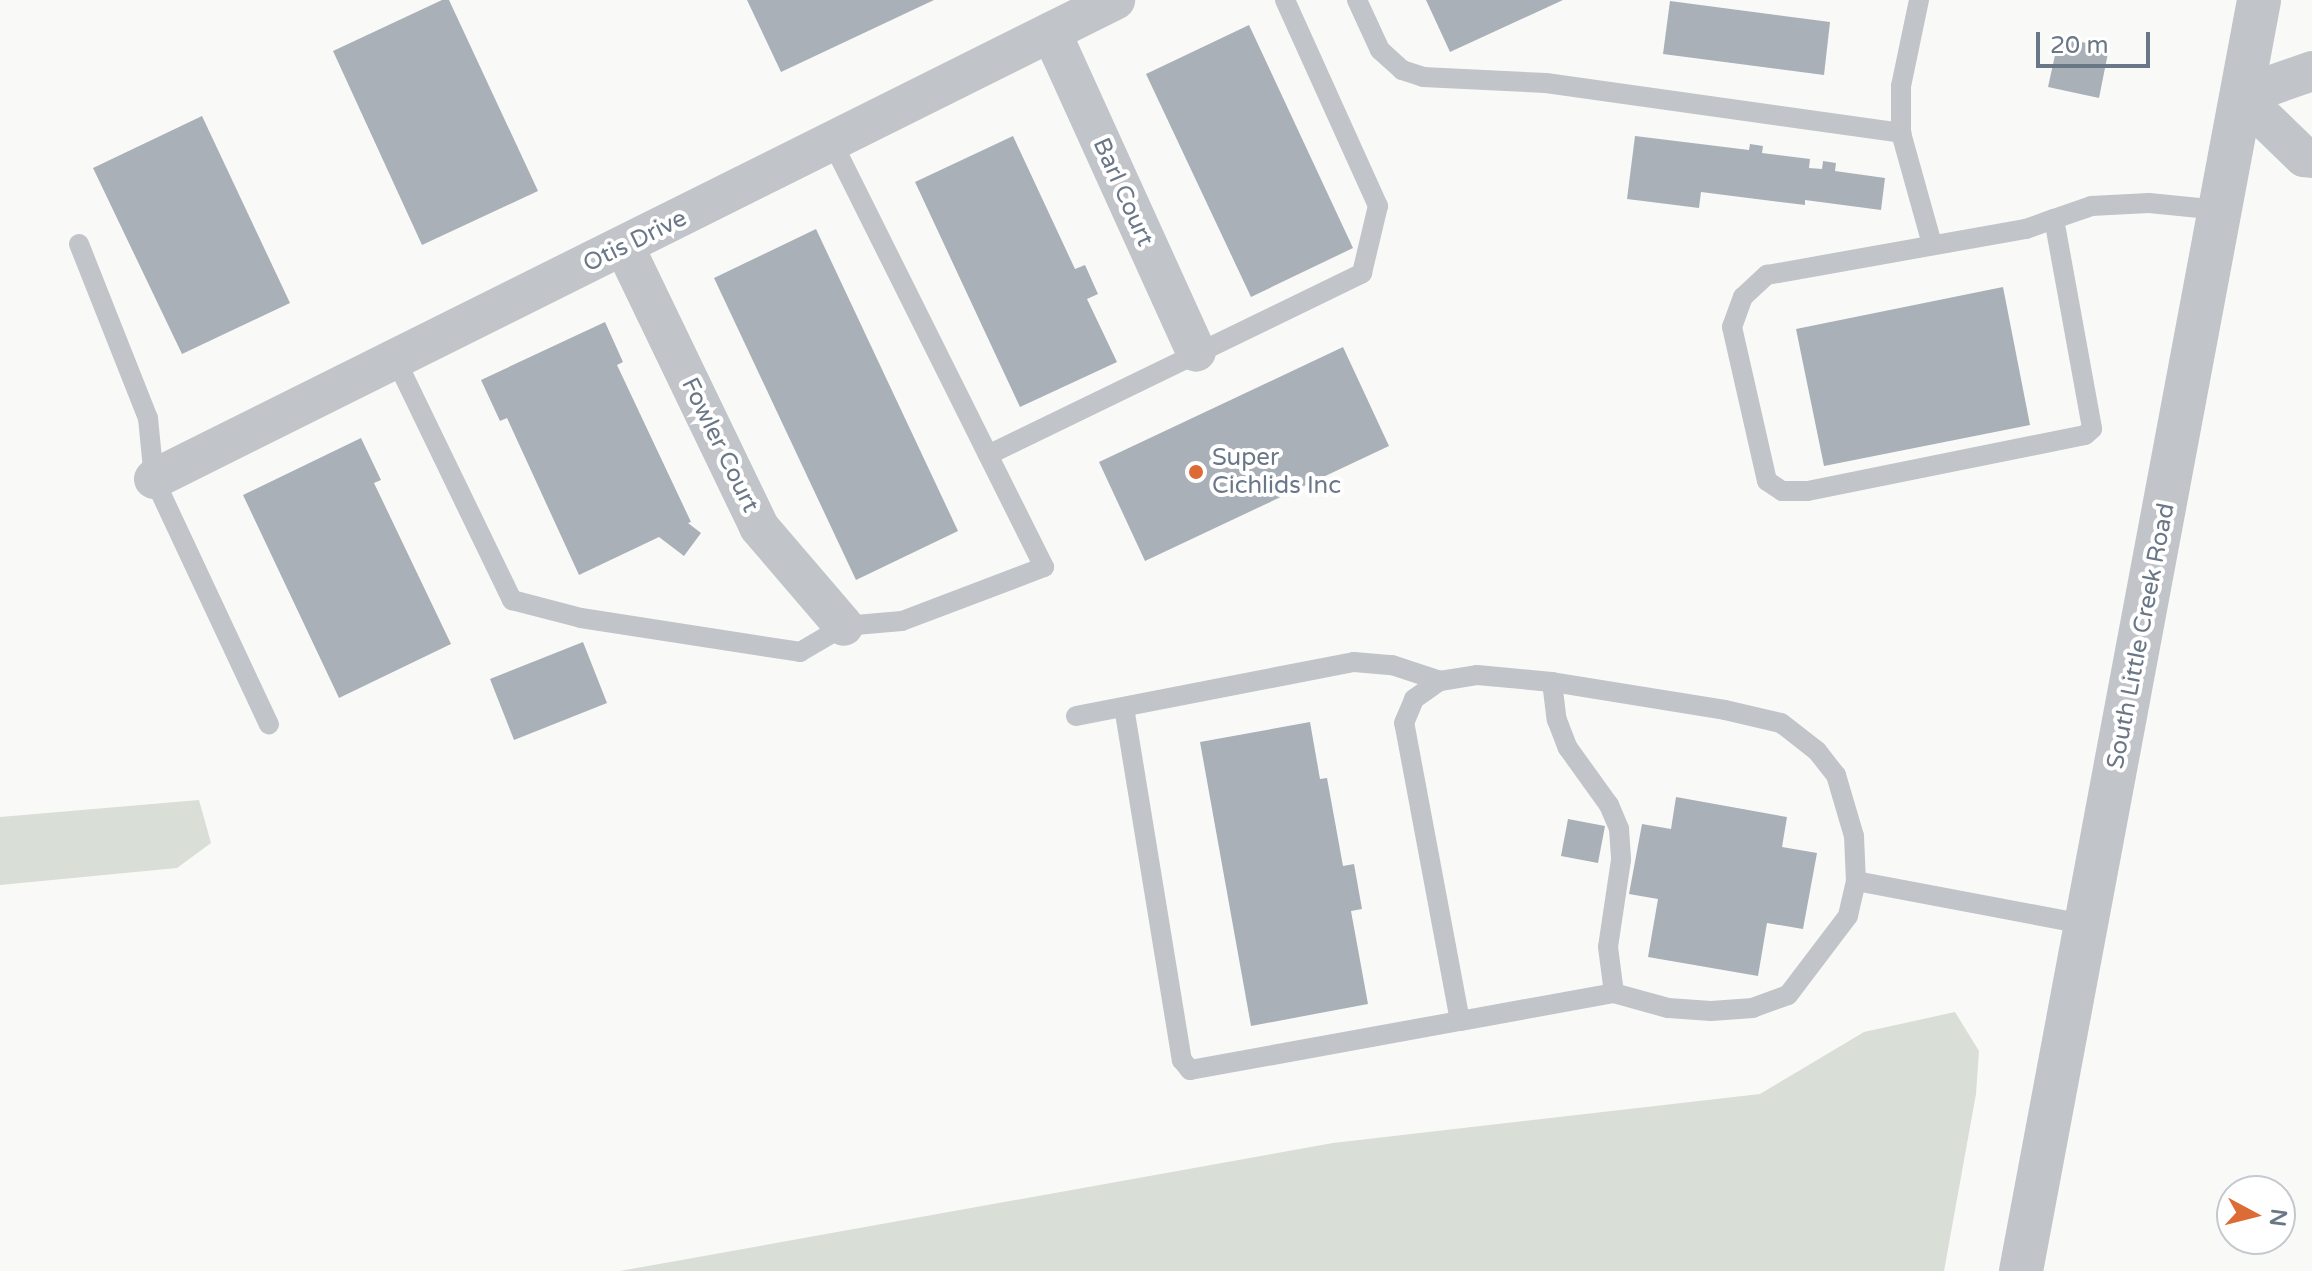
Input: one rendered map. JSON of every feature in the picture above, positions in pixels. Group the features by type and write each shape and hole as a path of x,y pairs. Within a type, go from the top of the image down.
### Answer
{"street":[{"name":"Otis Drive","path":"154,479 1115,0"},
{"name":"South Little Creek Road","path":"2021,1271 2084,924 2170,490 2259,0"},
{"name":"Barl Court","path":"1051,32 1196,352"},
{"path":"2312,71 2241,96 2304,157 2312,158"},
{"name":"Fowler Court","path":"624,246 759,527 844,626"}],"lane":[{"path":"988,455 1362,273 1378,206 1285,0"},
{"path":"1357,0 1380,50 1402,70 1423,77 1546,83 1901,133"},
{"path":"1919,0 1901,86 1901,133 1932,244"},
{"path":"395,358 512,600 581,618 800,652 844,626 902,621 1044,567 832,141"},
{"path":"2054,219 2092,429 2085,435 1808,491 1782,491 1767,481 1732,327 1743,297 1767,275 2026,229 2054,219 2091,206 2149,203 2220,210"},
{"path":"79,244 148,418 154,479 269,724"},
{"path":"1076,716 1354,662 1392,665 1440,681"},
{"path":"1124,707 1182,1060 1190,1070 1460,1021 1614,993 1668,1008 1711,1011 1753,1008 1788,995 1848,916 1856,881 1854,836 1836,775 1817,751 1781,723 1725,710 1552,682 1477,675 1440,681 1414,699 1404,723 1460,1021"},
{"path":"1552,682 1557,720 1568,748 1609,805 1619,829 1621,860 1608,947 1614,993"},
{"path":"1856,881 2084,924"}],"shaded area":[{"path":"199,800 211,843 177,868 0,885 0,817"},
{"path":"1955,1012 1979,1051 1976,1094 1944,1271 620,1271 1333,1143 1760,1094 1864,1032"}],"building":[{"path":"442,0 449,0 538,191 422,245 333,51"},
{"path":"747,0 934,0 781,72"},
{"path":"1426,0 1563,0 1450,52"},
{"path":"1670,1 1830,22 1824,75 1663,54"},
{"path":"1249,25 1353,248 1251,297 1146,74"},
{"path":"2059,37 2109,48 2099,98 2048,87"},
{"path":"202,116 290,303 182,354 93,168"},
{"path":"1013,136 1075,269 1085,265 1098,294 1087,299 1117,362 1020,407 915,182"},
{"path":"1635,136 1749,150 1750,144 1763,146 1762,153 1810,159 1809,168 1822,169 1823,161 1836,163 1835,171 1885,178 1881,210 1805,200 1805,205 1701,192 1699,208 1627,199"},
{"path":"816,229 958,531 856,580 714,278"},
{"path":"2003,287 2030,425 1824,466 1796,329"},
{"path":"605,322 623,362 617,365 691,522 688,523 701,533 684,556 659,537 579,575 507,418 500,421 481,380"},
{"path":"1343,347 1389,446 1145,561 1099,462"},
{"path":"361,438 381,480 374,483 451,644 339,698 243,495"},
{"path":"583,642 607,703 514,740 490,679"},
{"path":"1310,722 1320,779 1327,778 1343,866 1354,864 1362,909 1351,911 1368,1004 1251,1026 1200,742"},
{"path":"1676,797 1787,817 1782,847 1817,853 1803,929 1767,923 1758,976 1648,957 1658,899 1629,894 1642,824 1671,829"},
{"path":"1568,819 1605,826 1598,863 1561,856"}],"place":[{"name":"Super Cichlids Inc","path":"1196,472"}]}
